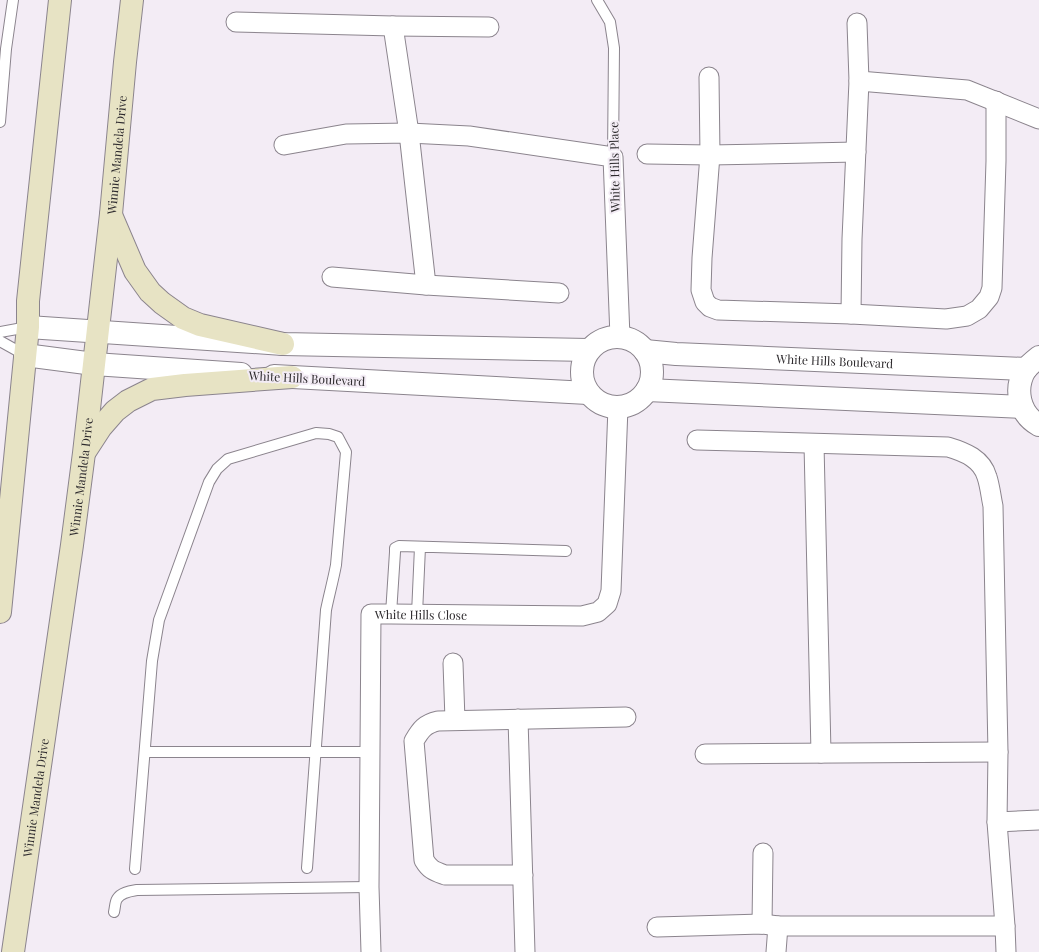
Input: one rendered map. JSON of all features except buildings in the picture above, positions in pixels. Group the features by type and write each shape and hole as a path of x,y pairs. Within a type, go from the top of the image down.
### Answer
{"main road":[{"path":"0,612 26,355 28,301 60,0"},
{"name":"Winnie Mandela Drive","path":"13,952 84,453 111,214 132,0"},
{"path":"111,214 135,271 150,292 162,304 183,318 200,325 283,344"},
{"path":"84,453 101,427 115,411 128,401 152,389 292,377"}],"street":[{"path":"236,22 489,27"},
{"path":"851,314 852,239 859,81 857,23"},
{"path":"392,26 409,133 426,284"},
{"path":"708,78 710,155 701,290 705,302 718,310 851,314 946,319 967,316 979,308 989,297 992,288 993,236 996,197 996,101"},
{"path":"859,81 967,90 1039,120"},
{"path":"284,145 346,134 409,133 469,136 613,156"},
{"path":"647,154 710,155 856,152"},
{"name":"White Hills Place","path":"613,156 620,337"},
{"path":"332,277 559,293"},
{"path":"28,327 283,344 589,350"},
{"path":"620,337 632,340 641,346 645,350 652,367 652,379 647,390 640,399 629,405 618,407 607,406 596,401 588,393 583,382 581,371 583,360 589,350 597,342 609,338 620,337"},
{"name":"White Hills Boulevard","path":"645,350 676,354 1032,363"},
{"name":"White Hills Boulevard","path":"26,355 94,364 292,377 588,393"},
{"path":"1032,363 1021,378 1019,397 1022,407 1027,415 1039,426"},
{"path":"647,390 1022,407"},
{"name":"White Hills Close","path":"371,952 369,887 371,614 582,616 598,612 607,604 611,591 618,407"},
{"path":"697,440 948,447 971,456 980,465 987,476 993,506 998,752 997,822 1006,952"},
{"path":"814,444 821,753"},
{"path":"453,663 454,720"},
{"path":"523,876 445,875 433,871 427,866 424,860 414,740 429,723 438,721 626,717"},
{"path":"518,719 525,952"},
{"path":"705,754 998,752"},
{"path":"997,822 1039,820"},
{"path":"763,853 770,925 776,952"},
{"path":"657,928 770,925 1005,926"}],"lane":[{"path":"0,122 3,74 13,0"},
{"name":"White Hills Place","path":"597,0 610,22 614,48 613,156"},
{"path":"0,332 28,327"},
{"path":"0,340 26,355"},
{"path":"135,869 152,661 159,620 209,482 217,469 228,459 316,433 329,434 338,437 346,452 336,565 326,610 307,868"},
{"path":"391,614 395,548 399,546 566,551"},
{"path":"417,614 420,547"},
{"path":"145,752 370,752"},
{"path":"114,912 117,898 128,892 137,890 369,887"}]}
